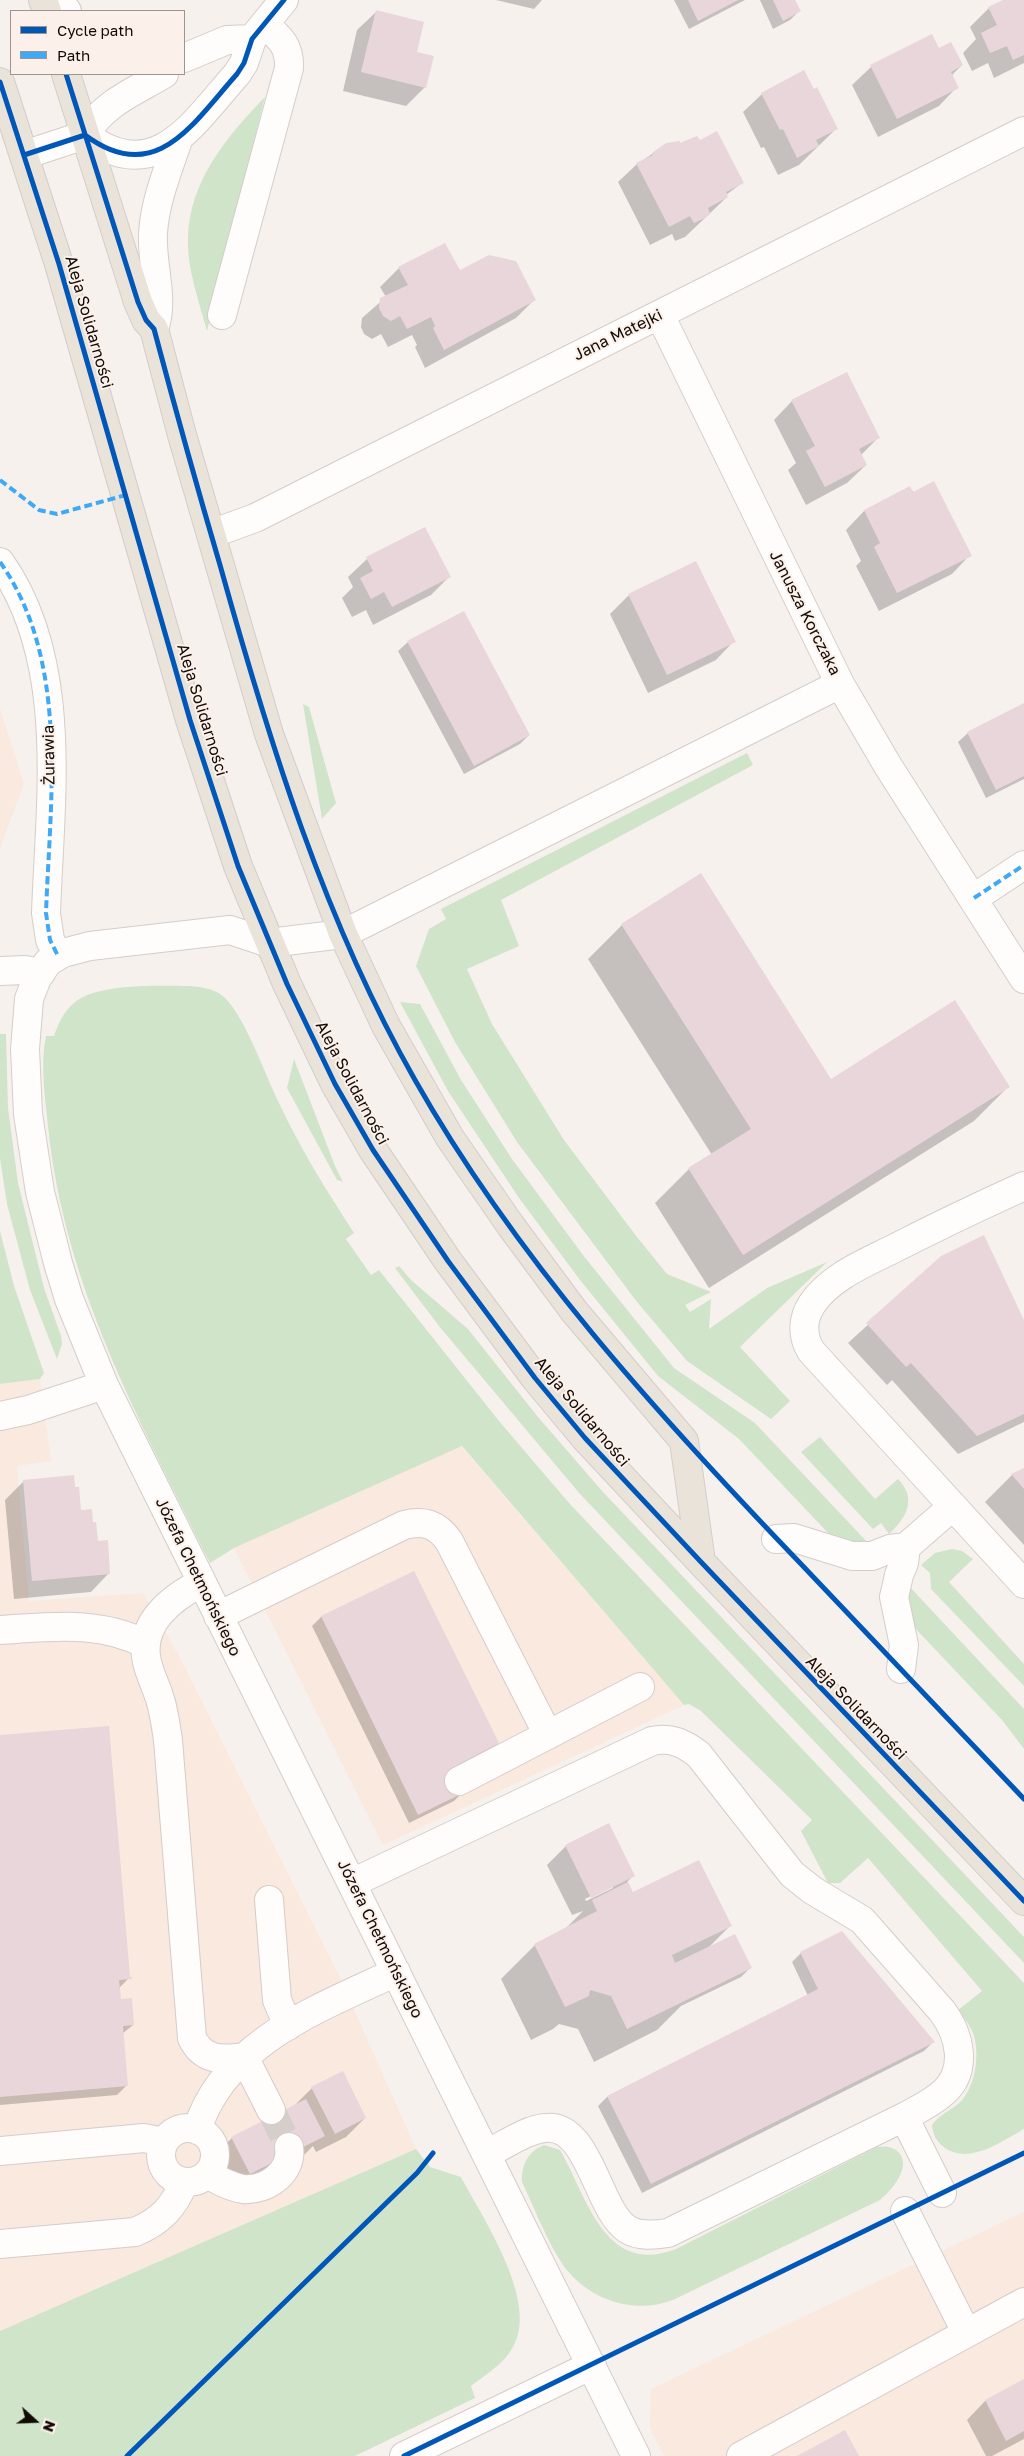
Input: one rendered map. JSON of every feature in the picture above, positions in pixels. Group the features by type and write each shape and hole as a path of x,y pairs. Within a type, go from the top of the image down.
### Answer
{"main road":[{"path":"66,75 138,302 146,320 154,329 268,734 343,934 382,1017 414,1078 450,1138 511,1226 596,1339 684,1441 701,1562"},
{"name":"Aleja Solidarności","path":"0,82 90,366 190,720 238,866 269,943 335,1084 373,1150 448,1261 535,1378 585,1438 1024,1901"}],"street":[{"path":"58,0 66,10"},
{"path":"85,135 108,150 128,154 157,151 178,140 237,74 244,64 258,32 284,0"},
{"path":"185,58 227,40 258,32 285,44 288,50 289,68 222,315"},
{"path":"24,155 85,135 92,124 107,108 162,75"},
{"name":"Jana Matejki","path":"211,534 255,518 1024,131"},
{"path":"154,329 159,313 153,266 153,233 159,198 178,140"},
{"name":"Janusza Korczaka","path":"660,315 840,684 888,766 1024,979"},
{"name":"Żurawia","path":"0,562 20,597 40,647 52,742 46,913 50,940 49,965"},
{"path":"0,971 25,970 49,965 90,946 230,930 269,943 343,934 840,684"},
{"path":"974,898 1024,865"},
{"name":"Józefa Chełmońskiego","path":"49,965 29,999 25,1049 28,1114 40,1192 58,1263 82,1335 104,1385 201,1583 352,1882 636,2456"},
{"path":"1024,1186 942,1224 840,1278 812,1303 806,1315 805,1341 811,1351 1024,1584"},
{"path":"0,1416 28,1410 104,1385"},
{"path":"776,1539 794,1538 839,1553 863,1557 897,1547 906,1547 953,1506"},
{"path":"218,1616 404,1525 426,1523 435,1526 449,1541 548,1735"},
{"path":"901,1669 904,1645 894,1597 897,1580 904,1564 906,1547"},
{"path":"201,1583 184,1592 165,1607 149,1632 145,1644 146,1661 160,1700 168,1740 192,2038 200,2051 208,2057 226,2060 244,2057"},
{"path":"0,1630 75,1626 94,1627 129,1636 145,1644"},
{"path":"459,1781 640,1687"},
{"path":"352,1882 652,1741 661,1740 681,1743 699,1756 792,1874 812,1890 862,1920 950,2022 958,2043 960,2056 953,2082 934,2100 904,2117 679,2228 657,2235 637,2233 620,2223 576,2142 568,2133 546,2127 486,2154"},
{"path":"269,1900 277,2000 288,2026"},
{"path":"196,2130 212,2093 232,2068 244,2057 313,2011 396,1972"},
{"path":"244,2057 271,2110"},
{"path":"904,2117 942,2193"},
{"path":"0,2244 136,2232 156,2222 195,2178 213,2163 215,2154 208,2137 196,2130 183,2128 174,2131 164,2142 160,2155 162,2163 172,2177 195,2178 236,2187 258,2187 284,2172 289,2162 289,2147"},
{"path":"0,2151 144,2138 164,2142"},
{"path":"905,2211 966,2332"},
{"path":"742,2456 1024,2302"},
{"path":"404,2456 592,2365"}],"shaded area":[{"path":"0,708 24,784 0,848"},
{"path":"40,1379 51,1461 17,1466 29,1601 143,1593 179,1656 339,1976 416,2149 0,2331 0,1384"},
{"path":"461,1446 684,1705 383,1845 234,1548"},
{"path":"1024,2212 1024,2456 664,2456 650,2428 651,2389"}],"green space":[{"path":"265,97 207,331 189,261 188,238 190,217 195,197 213,160 238,127"},
{"path":"303,704 309,707 336,803 322,819"},
{"path":"747,753 753,765 501,900 519,946 467,969 492,1024 564,1140 637,1237 667,1274 711,1292 685,1305 690,1312 711,1299 709,1329 767,1288 827,1262 740,1347 790,1401 771,1419 687,1361 637,1302 517,1142 455,1042 416,966 429,929 446,919 441,909"},
{"path":"189,986 205,988 219,993 227,1000 242,1022 288,1122 324,1186 354,1233 346,1239 371,1275 379,1270 499,1421 569,1503 1024,1983 1024,2129 996,2145 975,2153 955,2153 939,2143 934,2135 932,2125 939,2117 962,2100 971,2086 975,2068 976,2050 973,2033 958,2010 982,1991 868,1858 840,1883 828,1883 801,1831 812,1820 701,1711 689,1704 684,1705 462,1446 234,1548 210,1563 132,1405 88,1297 70,1242 57,1185 48,1126 43,1069 46,1036 54,1036 59,1022 67,1010 84,997 97,992 129,987"},
{"path":"400,1002 420,1004 461,1080 512,1159 583,1255 674,1368 755,1423 869,1544 857,1545 830,1535 739,1439 658,1376 580,1280 519,1198 448,1091"},
{"path":"0,1034 6,1034 8,1108 18,1183 44,1288 61,1336 62,1344 57,1359 30,1290 7,1204 0,1158"},
{"path":"294,1059 335,1166 343,1182 337,1180 287,1088"},
{"path":"0,1231 14,1286 44,1373 40,1379 0,1384"},
{"path":"399,1266 411,1280 468,1329 538,1417 603,1492 1024,1937 1024,1963 580,1494 439,1326 395,1268"},
{"path":"820,1437 875,1499 898,1479 904,1486 908,1501 905,1515 889,1534 881,1523 873,1529 801,1452"},
{"path":"952,1549 962,1551 973,1559 949,1582 1024,1664 1024,1686 931,1589 930,1573 921,1565 935,1553"},
{"path":"908,1585 1024,1709 1024,1749 1002,1720 913,1626 907,1607"},
{"path":"544,2145 560,2150 590,2209 601,2227 615,2242 631,2252 651,2255 676,2249 877,2147 887,2147 896,2150 903,2162 902,2170 895,2184 880,2200 675,2299 660,2304 644,2306 613,2302 599,2296 573,2277 563,2265 546,2235 522,2182 524,2165 534,2151"},
{"path":"416,2149 430,2167 461,2177 494,2237 514,2284 519,2307 519,2328 513,2347 505,2359 471,2386 475,2398 355,2456 0,2456 0,2331"}],"building":[{"path":"688,0 738,0 698,21"},
{"path":"773,0 795,0 801,11 783,21"},
{"path":"1003,0 1024,0 1024,55 1013,60 1007,46 990,53 981,33 997,25 988,7"},
{"path":"376,10 424,22 417,52 434,56 426,88 361,72"},
{"path":"932,34 939,48 951,42 963,65 951,72 959,88 897,119 870,65"},
{"path":"804,70 814,89 817,87 838,129 816,140 819,146 797,158 783,129 780,130 761,93"},
{"path":"717,131 744,183 726,192 728,197 708,208 710,214 705,218 694,223 690,216 669,227 636,163 653,155 652,153 666,143 680,141 680,143 697,136 700,140"},
{"path":"445,243 460,270 489,255 516,261 536,300 444,350 433,328 435,326 431,317 407,329 400,316 391,321 383,316 379,308 380,298 408,285 398,267"},
{"path":"847,372 880,438 859,449 867,465 825,487 806,451 815,446 791,400"},
{"path":"934,481 972,556 897,593 874,547 880,543 864,510 910,486 913,492"},
{"path":"425,527 451,577 392,607 384,592 371,599 360,578 373,571 366,557"},
{"path":"696,561 736,642 667,675 628,594"},
{"path":"464,611 530,735 474,766 407,641"},
{"path":"1024,703 1024,776 996,790 967,732"},
{"path":"701,873 831,1079 955,1000 1010,1087 743,1255 688,1168 751,1129 621,924"},
{"path":"984,1235 1024,1320 1024,1414 977,1436 911,1363 906,1367 866,1323 941,1256"},
{"path":"1024,1468 1024,1489 1011,1474"},
{"path":"74,1475 75,1487 79,1487 81,1510 92,1509 93,1522 96,1522 98,1541 108,1540 110,1574 32,1581 23,1480"},
{"path":"414,1571 499,1743 452,1768 465,1792 418,1815 321,1616"},
{"path":"109,1726 130,1977 132,1977 132,1979 119,1980 121,1999 132,1998 134,2025 123,2026 128,2086 0,2097 0,1735"},
{"path":"609,1823 635,1876 591,1898 565,1845"},
{"path":"699,1860 732,1926 672,1955 675,1963 735,1934 752,1968 627,2029 611,1996 590,1990 589,1996 565,2007 534,1944 597,1911 592,1900 628,1882 633,1892"},
{"path":"842,1931 935,2042 651,2184 607,2096 818,1989 800,1952"},
{"path":"343,2071 366,2118 335,2134 311,2087"},
{"path":"306,2099 325,2136 250,2174 231,2137"},
{"path":"1024,2379 1024,2431 1006,2441 985,2400"},
{"path":"845,2430 859,2456 797,2456"}],"tunnel":[{"path":"271,2110 289,2147"}],"marked path":[{"path":"0,480 39,510 57,514 126,495"},
{"path":"0,562 22,601 37,643 46,687 51,732 52,778 46,913 50,940 58,956"},
{"path":"974,898 1024,865"}],"cycle path":[{"path":"85,135 110,150 133,155 153,152 171,143 205,112 237,74 244,63 252,39 284,0"},
{"path":"66,75 138,302 146,320 154,329 258,697 279,763 326,893 353,957 415,1080 455,1146 498,1211 593,1334 695,1451 1024,1799"},
{"path":"0,82 59,264 190,720 238,866 287,984 335,1084 373,1150 448,1261 535,1378 585,1438 1024,1901"},
{"path":"24,155 85,135"},
{"path":"127,2456 417,2173 433,2153"},
{"path":"404,2456 1024,2153"}]}
